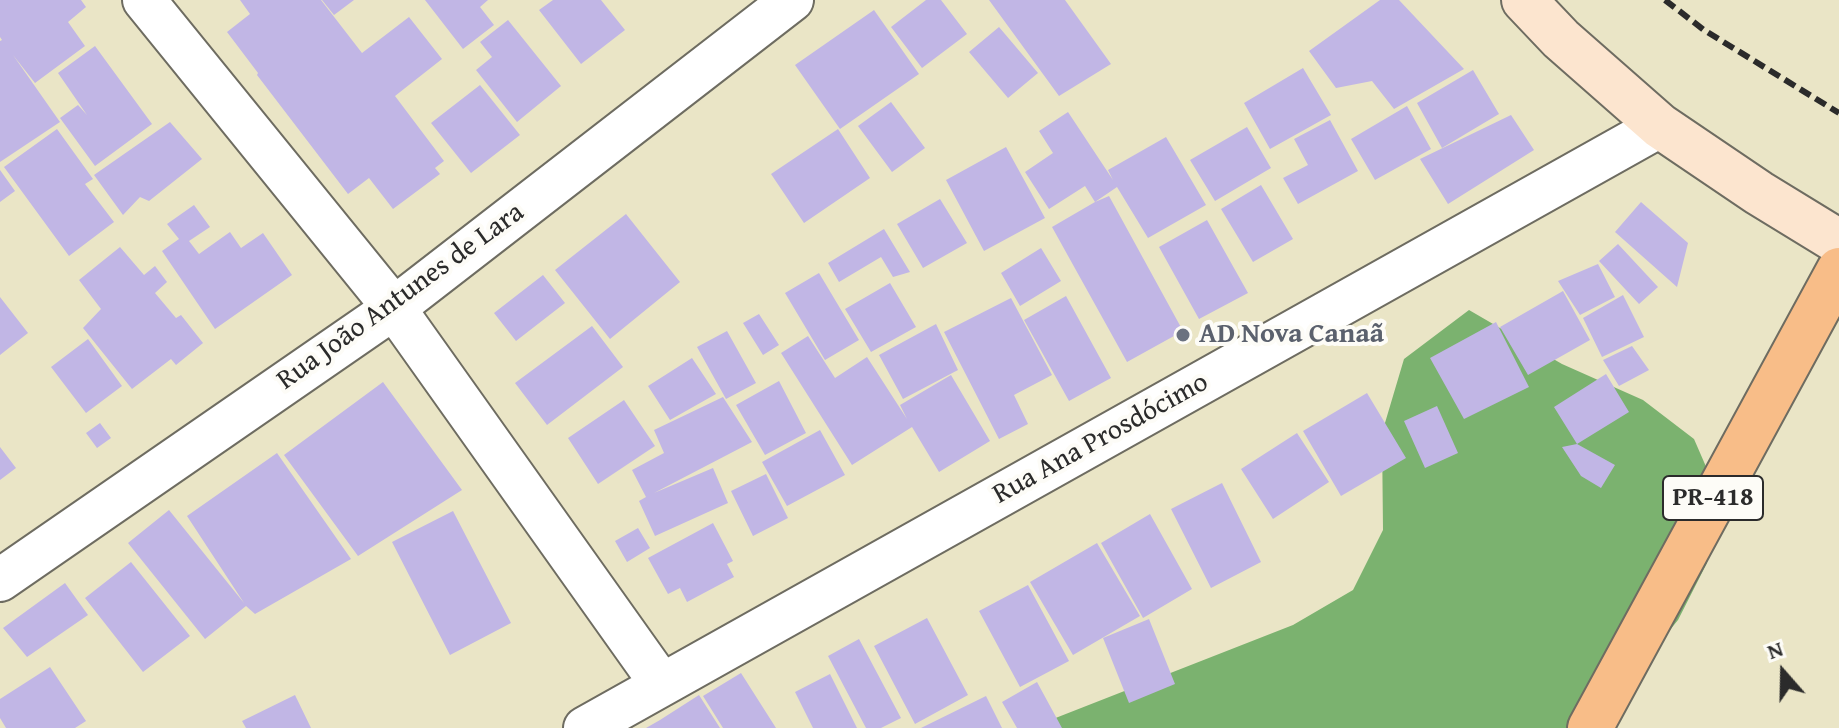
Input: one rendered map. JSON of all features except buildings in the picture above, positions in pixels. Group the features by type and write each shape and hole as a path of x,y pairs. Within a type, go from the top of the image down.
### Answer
{"highway":[{"name":"PR-418","path":"1590,728 1839,270"}],"main road":[{"path":"1524,0 1561,39 1660,126 1839,242"}],"street":[{"path":"144,0 394,308 662,685"},
{"name":"Rua João Antunes de Lara","path":"0,580 394,308 792,0"},
{"name":"Rua Ana Prosdócimo","path":"585,728 1660,126"}],"green space":[{"path":"1469,310 1562,364 1643,400 1694,439 1714,485 1707,563 1678,620 1637,671 1584,728 1030,728 1293,625 1353,590 1383,530 1382,433 1404,359"}],"railway":[{"path":"1665,0 1704,30 1839,113"}],"place":[{"name":"AD Nova Canaã","path":"1183,335"}]}
